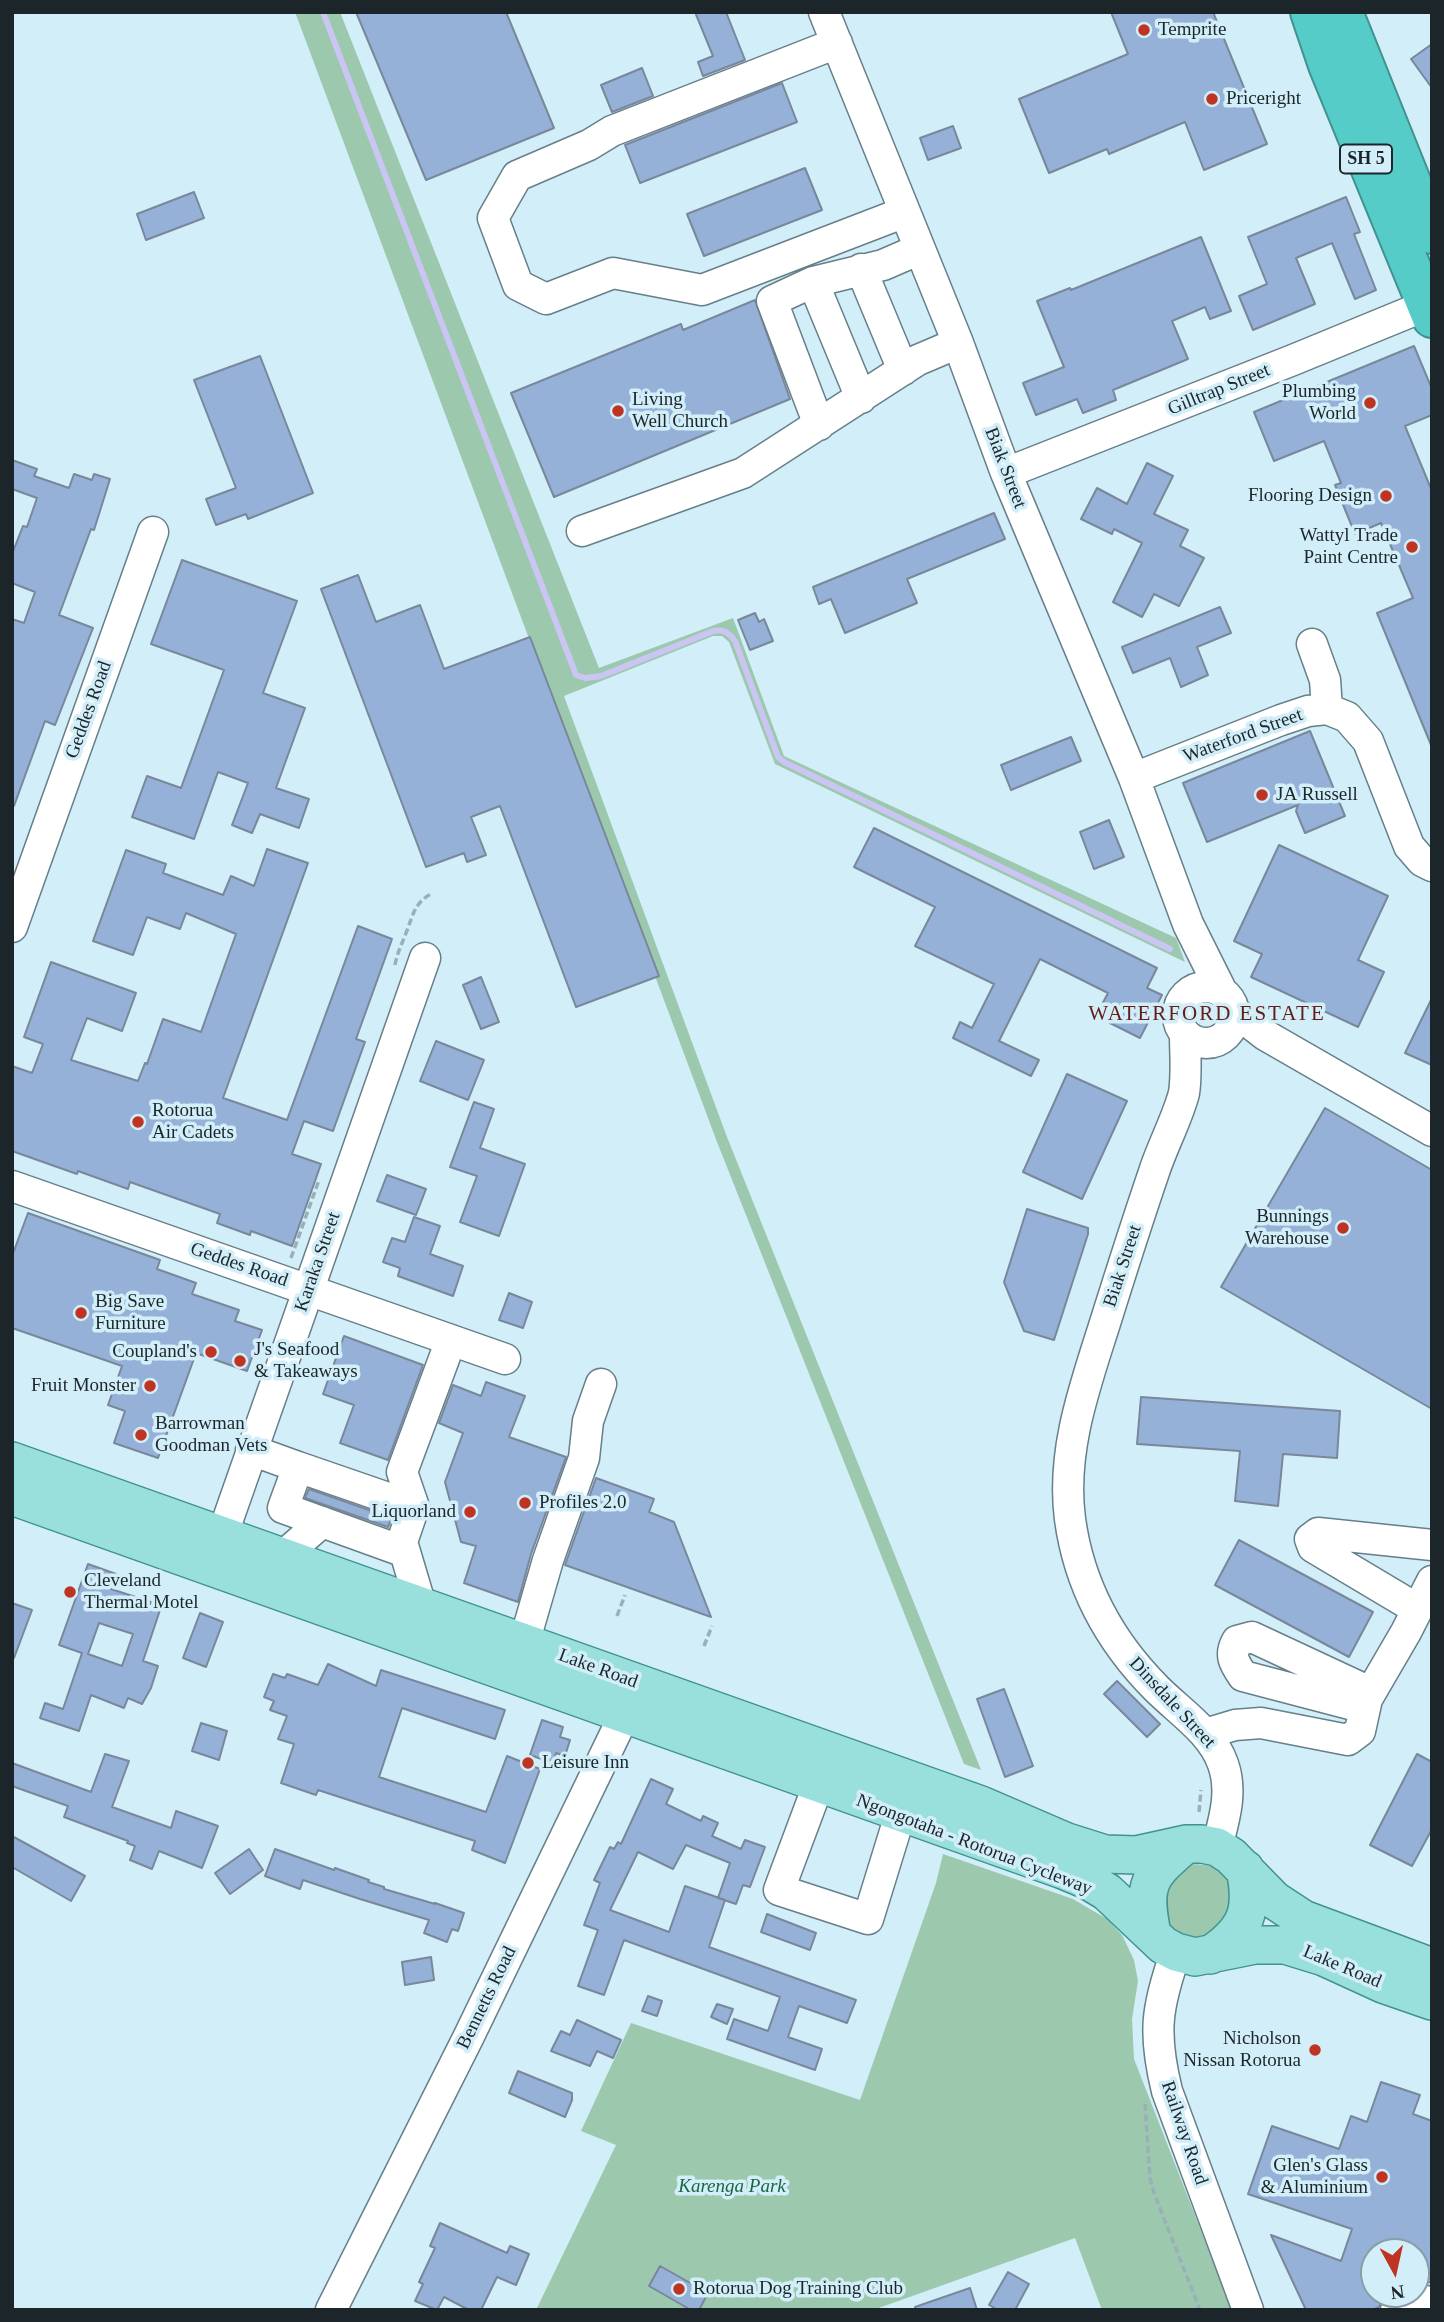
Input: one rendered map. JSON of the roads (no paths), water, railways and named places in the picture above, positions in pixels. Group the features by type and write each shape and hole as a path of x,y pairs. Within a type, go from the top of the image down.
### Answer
{"highway":[{"name":"SH 5","path":"1310,12 1343,101 1430,309"},
{"name":"SH 5","path":"1343,12 1432,234"}],"main road":[{"name":"Lake Road","path":"12,1461 216,1551 631,1699 981,1805 1086,1849 1105,1854 1136,1855 1201,1846"},
{"name":"Lake Road","path":"12,1496 216,1551 282,1557 524,1643 631,1699 819,1783 1087,1880 1179,1947 1285,1945 1324,1957 1383,1984 1432,2001"},
{"path":"1201,1846 1231,1856 1245,1869 1249,1900 1246,1917 1228,1943 1179,1947 1147,1902 1151,1881 1160,1866 1201,1846"},
{"name":"Lake Road","path":"1245,1869 1274,1900 1303,1919 1432,1967"}],"street":[{"name":"Biak Street","path":"824,12 958,343 1006,473 1134,778 1224,1015 1197,1076 1184,1092"},
{"path":"837,43 612,131 590,145 517,176 493,218 517,285 546,299 613,273 702,290 905,212"},
{"path":"819,425 772,301 813,282 883,265 920,249"},
{"path":"861,269 903,370"},
{"path":"813,282 861,398"},
{"name":"Gilltrap Street","path":"1006,473 1430,309"},
{"path":"582,531 743,472 918,360 958,343"},
{"name":"Geddes Road","path":"12,927 153,533"},
{"path":"1312,645 1325,680 1327,709"},
{"name":"Waterford Street","path":"1134,778 1281,720 1308,711 1327,709 1347,717 1368,741 1409,846 1432,866"},
{"name":"Karaka Street","path":"216,1551 425,958"},
{"name":"Biak Street","path":"1071,1443 1128,1249 1184,1092 1185,1034 1179,1023 1178,1010 1184,997 1224,1015"},
{"path":"1185,1034 1200,1043 1224,1015 1432,1131"},
{"name":"Geddes Road","path":"12,1186 505,1359"},
{"path":"421,1606 402,1542 402,1472 451,1340"},
{"path":"524,1643 548,1560 584,1458 588,1420 601,1384"},
{"name":"Dinsdale Street","path":"1071,1443 1068,1485 1070,1517 1076,1555 1088,1592 1101,1618 1131,1661 1205,1734 1216,1748 1224,1766 1227,1809 1201,1846"},
{"path":"251,1450 400,1503"},
{"path":"309,1471 284,1508 405,1552"},
{"path":"282,1557 323,1522 353,1486"},
{"path":"371,1539 400,1503"},
{"path":"1417,1609 1313,1546 1310,1539 1318,1534 1432,1545"},
{"path":"1205,1734 1235,1725 1261,1723 1348,1740 1360,1731 1368,1700 1432,1581"},
{"name":"Bennetts Road","path":"331,2310 468,2038 631,1699"},
{"path":"819,1783 779,1890 868,1919 901,1812"},
{"name":"Railway Road","path":"1179,1947 1162,1992 1157,2028 1159,2057 1167,2091 1248,2310"},
{"path":"1396,2310 1422,2300 1432,2303"}],"waterway":[{"path":"323,12 576,675 585,678 601,676 713,631 726,632 735,641 778,757 784,762 1170,949"}],"place":[{"name":"Temprite","path":"1144,30"},
{"name":"Priceright","path":"1212,99"},
{"name":"Plumbing World","path":"1370,403"},
{"name":"Living Well Church","path":"618,411"},
{"name":"Flooring Design","path":"1386,496"},
{"name":"Wattyl Trade Paint Centre","path":"1412,547"},
{"name":"JA Russell","path":"1262,795"},
{"name":"Rotorua Air Cadets","path":"138,1122"},
{"name":"Bunnings Warehouse","path":"1343,1228"},
{"name":"Big Save Furniture","path":"81,1313"},
{"name":"Coupland's","path":"211,1352"},
{"name":"J's Seafood & Takeaways","path":"240,1361"},
{"name":"Fruit Monster","path":"150,1386"},
{"name":"Barrowman Goodman Vets","path":"141,1435"},
{"name":"Profiles 2.0","path":"525,1503"},
{"name":"Liquorland","path":"470,1512"},
{"name":"Cleveland Thermal Motel","path":"70,1592"},
{"name":"Leisure Inn","path":"528,1763"},
{"name":"Nicholson Nissan Rotorua","path":"1315,2050"},
{"name":"Glen's Glass & Aluminium","path":"1382,2177"},
{"name":"Rotorua Dog Training Club","path":"679,2289"}],"district":[{"name":"WATERFORD ESTATE","path":"1207,1014"}],"park label":[{"name":"Karenga Park","path":"732,2187"}]}
